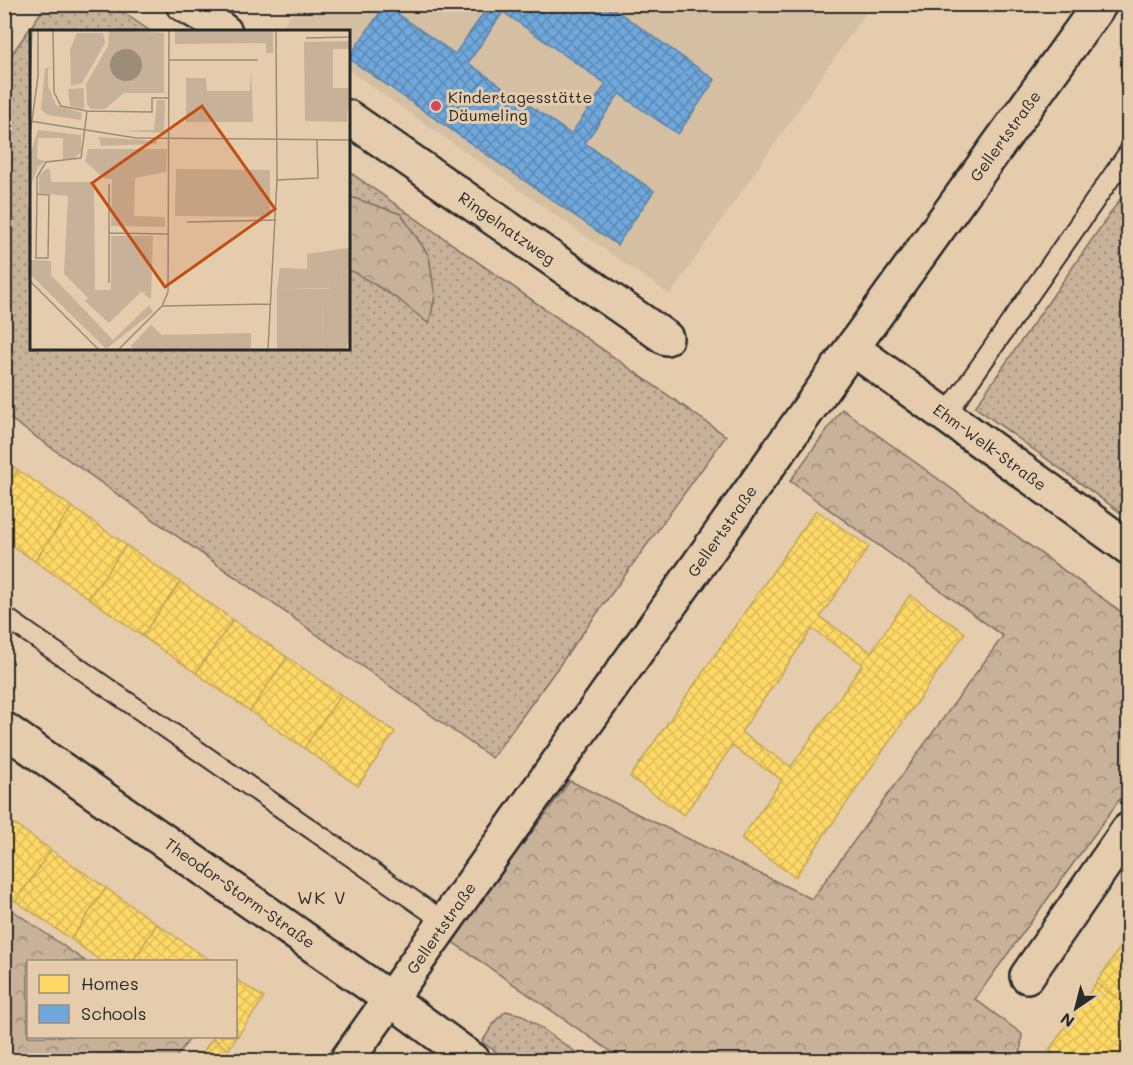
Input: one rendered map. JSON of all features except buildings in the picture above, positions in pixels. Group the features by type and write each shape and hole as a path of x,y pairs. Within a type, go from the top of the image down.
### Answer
{"street":[{"path":"183,4 222,30"},
{"name":"Gellertstraße","path":"347,1060 852,348 1100,4"},
{"name":"Ringelnatzweg","path":"350,118 666,339"},
{"name":"Ehm-Welk-Straße","path":"852,348 1128,547"},
{"name":"Theodor-Storm-Straße","path":"4,729 390,999 473,1060"},
{"path":"1027,976 1128,830"}],"lane":[{"path":"946,415 1128,153"},
{"path":"4,616 445,922"}],"shaded area":[{"path":"297,4 871,5 670,295 350,71 350,30 290,30 283,25"}],"green space":[{"path":"111,4 149,30 30,30 30,350 350,350 350,172 726,436 492,758 5,415 5,64 46,5"},
{"path":"1128,188 1128,518 975,407"},
{"path":"350,197 401,214 429,256 435,297 429,324 398,299 350,271"},
{"path":"842,409 1128,617 1128,788 975,999 1022,1034 1020,1060 623,1060 451,941 570,781 812,899 1003,636 790,481"},
{"path":"5,905 84,960 27,960 27,1038 190,1038 174,1060 5,1060"},
{"path":"506,1011 522,1015 587,1060 508,1060 482,1042 496,1020"}],"place":[{"name":"Kindertagesstätte Däumeling","path":"436,106"}],"district":[{"name":"WK V","path":"322,898"}]}
